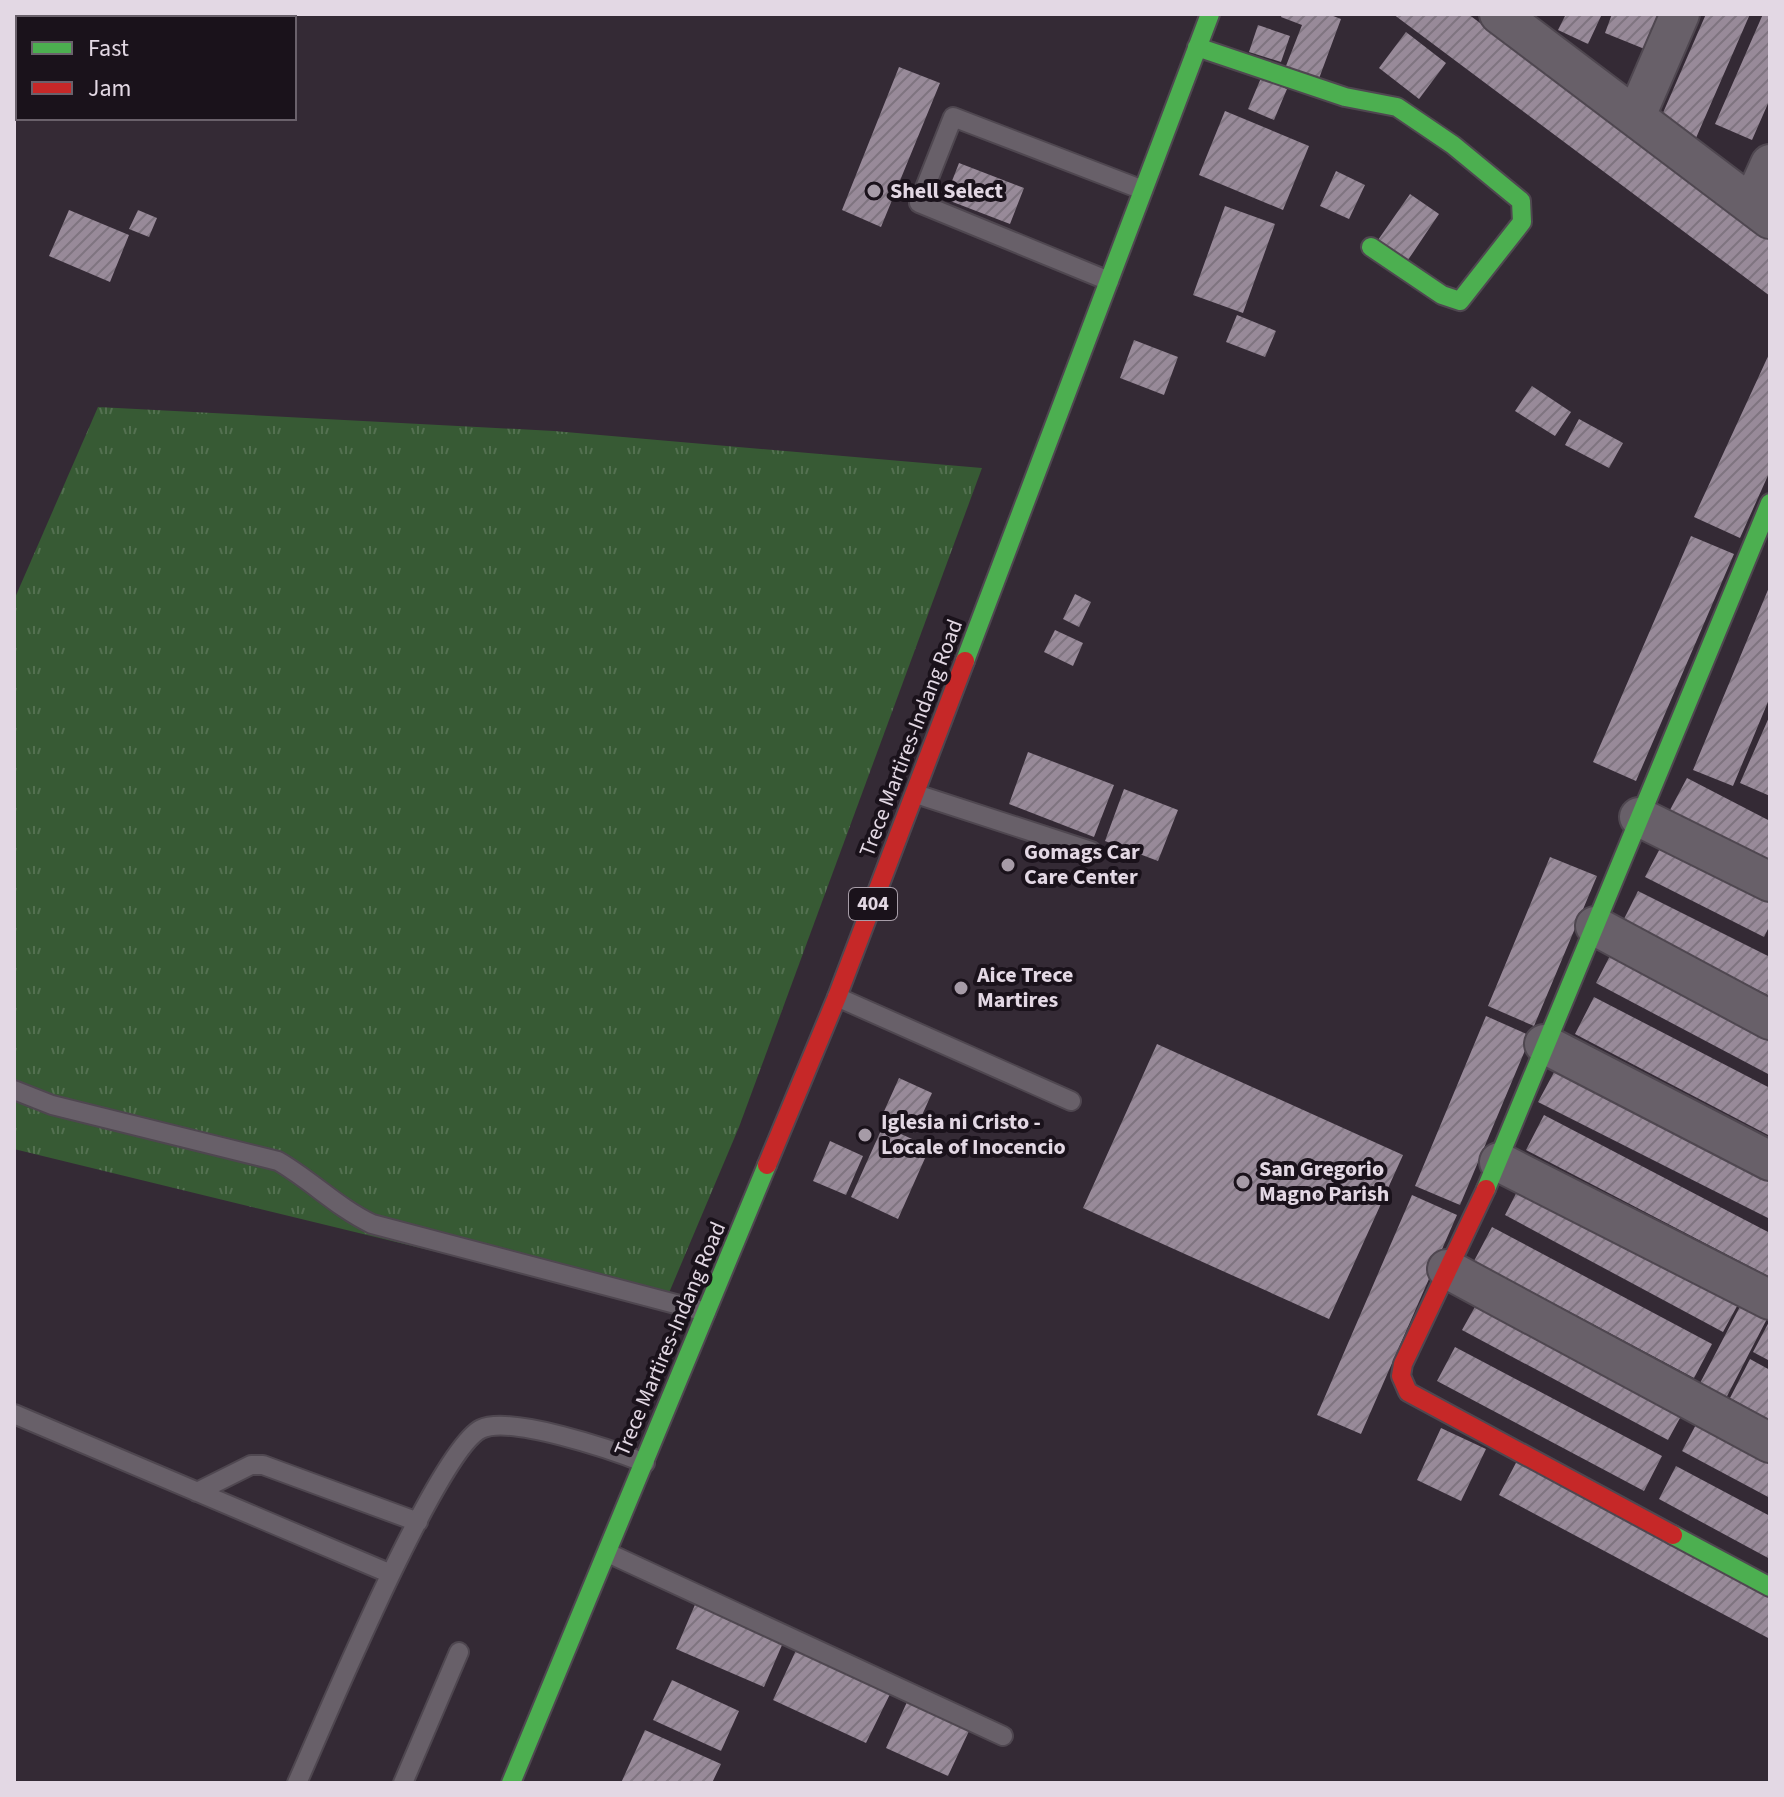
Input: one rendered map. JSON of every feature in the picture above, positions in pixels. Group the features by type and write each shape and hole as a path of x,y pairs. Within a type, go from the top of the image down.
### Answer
{"street":[{"name":"Trece Martires-Indang Road","path":"511,1783 837,997 1210,14"},
{"path":"1636,116 1680,14"},
{"path":"1519,20 1636,116 1761,212 1770,164"},
{"path":"1197,47 1345,97 1397,107 1453,145 1521,201 1524,210 1522,222 1469,295 1460,301 1442,295 1371,247"},
{"path":"1770,503 1544,1044 1499,1162 1403,1364 1401,1376 1408,1392 1770,1587"},
{"path":"1639,817 1770,882"},
{"path":"1595,926 1770,1020"},
{"path":"1544,1044 1770,1161"},
{"path":"1499,1162 1770,1300"},
{"path":"1447,1269 1770,1443"}],"lane":[{"path":"1109,281 919,203 953,117 1143,190"},
{"path":"916,794 1091,851"},
{"path":"837,997 1071,1101"},
{"path":"14,1090 52,1105 278,1161 307,1178 353,1216 372,1224 708,1312"},
{"path":"14,1414 391,1574"},
{"path":"297,1783 391,1574 460,1445 480,1429 501,1423 606,1448 645,1463"},
{"path":"197,1492 251,1465 263,1465 418,1522"},
{"path":"608,1553 1003,1736"},
{"path":"403,1783 459,1652"}],"green space":[{"path":"98,407 554,431 982,468 739,1127 663,1307 14,1149 14,600"}],"building":[{"path":"1282,14 1328,14 1341,19 1317,84 1284,71 1302,25 1281,17"},
{"path":"1393,14 1468,14 1710,194 1770,240 1770,296"},
{"path":"1566,14 1602,14 1588,44 1558,30"},
{"path":"1612,14 1668,14 1652,52 1605,33"},
{"path":"1706,14 1750,14 1696,138 1659,122"},
{"path":"1763,14 1770,14 1770,99 1752,140 1715,124"},
{"path":"1258,25 1290,36 1281,62 1249,52"},
{"path":"1406,32 1446,63 1419,99 1379,68"},
{"path":"899,67 940,83 881,227 842,210"},
{"path":"1261,78 1287,89 1274,120 1248,109"},
{"path":"1225,111 1309,146 1283,210 1199,175"},
{"path":"959,163 1024,188 1010,224 945,199"},
{"path":"1336,171 1365,185 1349,219 1320,206"},
{"path":"1410,194 1439,214 1408,260 1378,240"},
{"path":"1225,206 1275,224 1243,313 1193,295"},
{"path":"69,210 129,235 110,282 49,256"},
{"path":"138,210 157,218 149,237 129,229"},
{"path":"1237,315 1276,331 1265,357 1226,342"},
{"path":"1134,340 1178,357 1164,395 1120,378"},
{"path":"1770,352 1770,471 1740,538 1694,517"},
{"path":"1532,386 1571,412 1555,436 1515,411"},
{"path":"1579,419 1623,443 1609,468 1565,445"},
{"path":"1691,536 1734,554 1636,781 1593,762"},
{"path":"1770,585 1770,697 1733,786 1693,770"},
{"path":"1075,594 1091,602 1079,627 1063,619"},
{"path":"1055,630 1083,643 1073,666 1044,652"},
{"path":"1770,715 1770,796 1740,783"},
{"path":"1028,752 1114,785 1094,837 1009,804"},
{"path":"1687,778 1770,821 1770,854 1766,861 1670,810"},
{"path":"1124,789 1178,810 1158,861 1105,841"},
{"path":"1667,835 1770,888 1770,925 1764,937 1645,877"},
{"path":"1550,857 1597,876 1534,1026 1488,1006"},
{"path":"1638,891 1770,957 1770,996 1622,923"},
{"path":"1615,946 1770,1029 1770,1075 1596,983"},
{"path":"1594,997 1770,1088 1770,1136 1575,1034"},
{"path":"1486,1016 1531,1036 1460,1205 1415,1186"},
{"name":"San Gregorio Magno Parish","path":"1157,1044 1403,1155 1329,1319 1083,1208"},
{"path":"1559,1063 1770,1170 1770,1219 1538,1102"},
{"path":"899,1078 932,1093 914,1133 881,1118"},
{"path":"1544,1115 1770,1233 1770,1277 1526,1150"},
{"path":"883,1126 930,1147 898,1219 851,1197"},
{"path":"830,1141 863,1156 846,1195 813,1181"},
{"path":"1523,1180 1742,1297 1723,1332 1505,1215"},
{"path":"1412,1195 1457,1215 1361,1434 1317,1415"},
{"path":"1492,1227 1712,1344 1694,1378 1474,1261"},
{"path":"1746,1295 1770,1313 1725,1400 1698,1387"},
{"path":"1481,1296 1686,1407 1668,1440 1462,1330"},
{"path":"1770,1320 1770,1361 1753,1352"},
{"path":"1455,1347 1662,1456 1644,1491 1437,1381"},
{"path":"1750,1359 1770,1370 1770,1420 1730,1398"},
{"path":"1700,1417 1770,1455 1770,1498 1682,1451"},
{"path":"1441,1428 1486,1449 1461,1501 1417,1480"},
{"path":"1518,1459 1770,1594 1770,1639 1499,1495"},
{"path":"1676,1466 1770,1516 1770,1559 1659,1499"},
{"path":"697,1600 785,1638 764,1687 676,1649"},
{"path":"798,1646 892,1690 866,1743 773,1700"},
{"path":"672,1680 739,1711 721,1751 653,1720"},
{"path":"907,1702 969,1731 948,1776 886,1748"},
{"path":"645,1730 721,1764 712,1783 621,1783"}],"traffic: fast":[{"path":"965,661 1210,14"},
{"path":"1197,47 1345,97 1397,107 1453,145 1521,201 1522,222 1460,301 1442,295 1371,247"},
{"path":"1486,1189 1770,503"},
{"path":"511,1783 767,1165"},
{"path":"1673,1535 1770,1587"}],"traffic: jam":[{"path":"767,1165 837,997 965,661"},
{"path":"1486,1189 1403,1364 1401,1376 1408,1392 1673,1535"}],"place":[{"name":"Shell Select","path":"874,191"},
{"name":"Gomags Car Care Center","path":"1008,865"},
{"name":"Aice Trece Martires","path":"961,988"},
{"name":"Iglesia ni Cristo - Locale of Inocencio","path":"865,1135"},
{"name":"San Gregorio Magno Parish","path":"1243,1182"}]}
